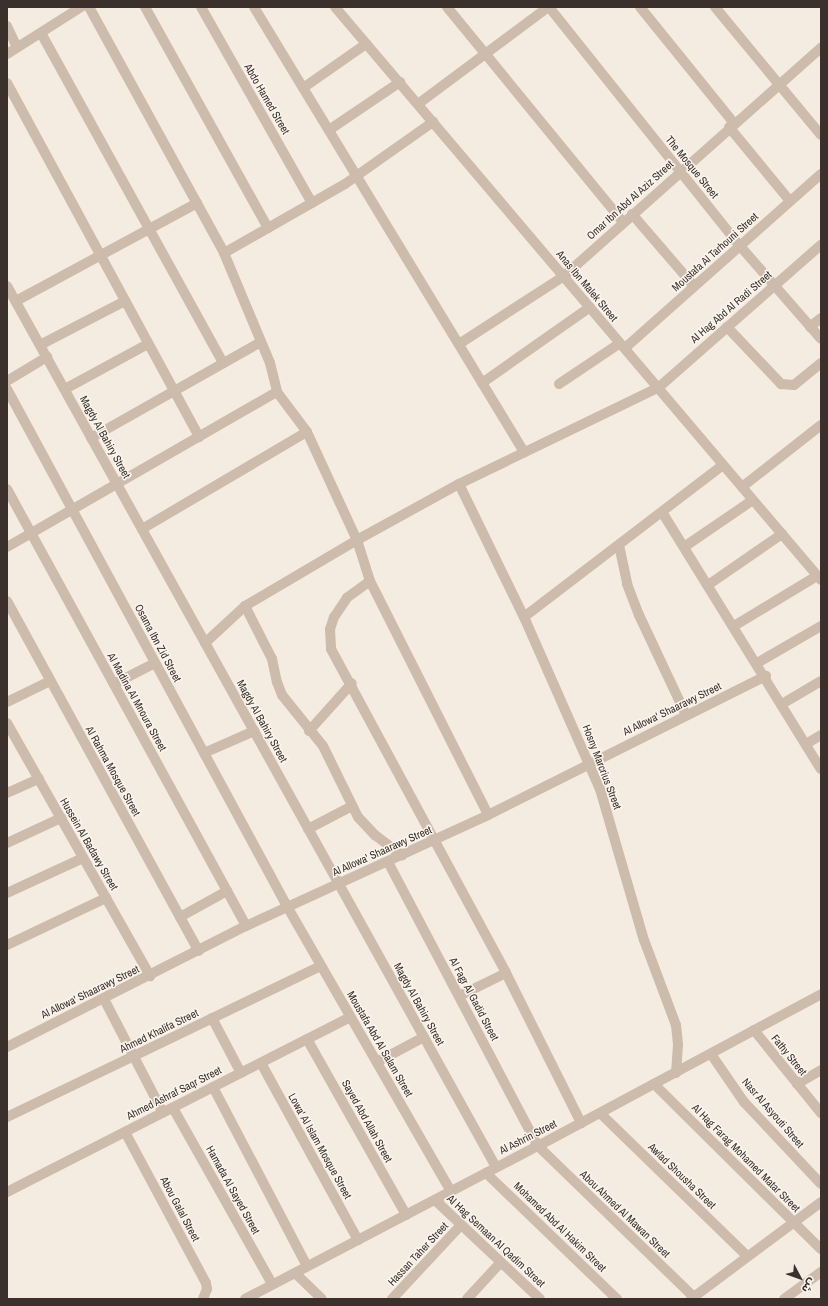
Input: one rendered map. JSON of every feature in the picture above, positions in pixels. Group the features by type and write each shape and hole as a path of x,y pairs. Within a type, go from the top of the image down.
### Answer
{"street":[{"path":"7,54 81,7"},
{"path":"89,7 224,253 261,342 272,371 277,392 307,432 357,540 370,581 488,815"},
{"path":"145,7 268,228"},
{"name":"Abdo Hamed Street","path":"201,7 312,204"},
{"path":"254,7 524,452"},
{"name":"Anas Ibn Malek Street","path":"335,7 819,578"},
{"path":"448,7 623,222"},
{"path":"418,104 548,7"},
{"name":"The Mosque Street","path":"548,7 740,246 821,339"},
{"path":"640,7 790,201"},
{"path":"715,7 821,135"},
{"path":"7,26 17,47"},
{"path":"41,33 223,363"},
{"path":"303,88 366,44"},
{"name":"Omar Ibn Abd Al Aziz Street","path":"459,344 564,276 680,171 821,48"},
{"path":"329,130 400,82"},
{"path":"7,83 199,437"},
{"path":"224,253 312,204 433,122"},
{"name":"Moustafa Al Tarhouni Street","path":"560,384 622,346 694,286 821,174"},
{"path":"16,301 197,203"},
{"path":"632,214 694,286"},
{"name":"Al Hag Abd Al Radi Street","path":"205,643 245,606 357,540 459,484 658,388 821,245"},
{"name":"Magdy Al Bahiry Street","path":"7,286 496,1167"},
{"path":"40,345 125,301"},
{"path":"482,383 590,307"},
{"path":"810,327 821,318"},
{"path":"727,327 781,384 794,385 821,363"},
{"path":"92,438 261,342"},
{"path":"65,389 148,344"},
{"path":"7,381 47,357"},
{"name":"Osama Ibn Zid Street","path":"7,389 288,908"},
{"path":"7,548 277,392"},
{"path":"742,487 821,425"},
{"path":"142,529 307,432"},
{"path":"524,617 723,464"},
{"name":"Hosny Marcrius Street","path":"459,484 524,617 590,764 608,816 644,940 676,1025 678,1056 676,1073"},
{"name":"Al Madina Al Mnoura Street","path":"7,489 246,926"},
{"path":"684,547 753,500"},
{"path":"662,512 766,676 821,769"},
{"path":"708,586 782,534"},
{"path":"619,545 627,584 639,615 686,715"},
{"path":"734,626 819,578"},
{"path":"370,581 347,598 334,617 330,628 331,649 352,683 436,840 506,973 581,1124"},
{"name":"Al Rahma Mosque Street","path":"7,602 199,951"},
{"path":"245,606 272,659 276,682 282,695 309,731 323,746 352,806 364,826 402,855"},
{"path":"757,663 821,626"},
{"path":"114,684 155,663"},
{"name":"Al Allowa' Shaarawy Street","path":"7,1047 150,976 246,926 488,815 766,676"},
{"path":"7,702 50,681"},
{"path":"782,704 821,681"},
{"path":"309,731 321,715 352,683"},
{"name":"Hussein Al Badawy Street","path":"7,723 11,740 39,779 150,976"},
{"path":"204,754 254,731"},
{"path":"806,744 821,735"},
{"path":"7,794 39,779"},
{"path":"308,829 352,806"},
{"path":"7,843 61,818"},
{"path":"7,892 83,858"},
{"name":"Al Fagr Al Gadid Street","path":"388,862 538,1146"},
{"path":"180,917 227,891"},
{"path":"7,945 106,898"},
{"name":"Moustafa Abd Al Salam Street","path":"288,908 451,1191"},
{"name":"Ahmed Khalifa Street","path":"7,1118 321,966"},
{"path":"459,996 506,973"},
{"name":"Al Ashrin Street","path":"245,1299 581,1124 821,994"},
{"path":"104,999 163,1113"},
{"name":"Ahmed Ashraf Saqr Street","path":"8,1192 350,1017"},
{"path":"212,1018 241,1073"},
{"name":"Fathy Street","path":"754,1030 821,1113"},
{"path":"377,1062 424,1037"},
{"name":"Sayed Abd Allah Street","path":"307,1039 406,1215"},
{"name":"Nasr Al Asyouti Street","path":"711,1054 744,1102 821,1184"},
{"name":"Lowa' Al Islam Mosque Street","path":"260,1063 358,1240"},
{"path":"797,1084 821,1070"},
{"name":"Al Hag Farag Mohamed Matar Street","path":"654,1084 821,1249"},
{"path":"213,1087 307,1266"},
{"name":"Hamada Al Sayed Street","path":"173,1108 272,1284"},
{"name":"Awlad Shousha Street","path":"600,1113 747,1256"},
{"name":"Abou Galal Street","path":"125,1132 206,1283 207,1289 203,1299"},
{"name":"Abou Ahmed Al Mawan Street","path":"538,1146 694,1298"},
{"name":"Mohamed Abd Al Hakim Street","path":"486,1173 617,1299"},
{"name":"Al Hag Semaan Al Qadim Street","path":"435,1200 540,1299"},
{"path":"694,1298 747,1256 821,1202"},
{"name":"Hassan Taher Street","path":"392,1299 461,1225"},
{"path":"467,1299 501,1262"},
{"path":"784,1299 821,1272"},
{"path":"295,1273 322,1299"}]}
